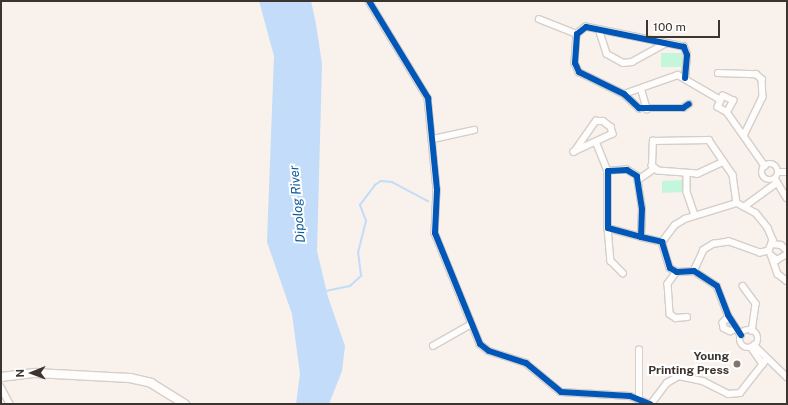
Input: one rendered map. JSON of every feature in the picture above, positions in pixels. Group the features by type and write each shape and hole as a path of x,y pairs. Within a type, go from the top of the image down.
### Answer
{"main road":[{"path":"1,377 34,373 130,378 151,383 185,404"}],"street":[{"path":"369,1 428,98 437,190 435,233 470,325 483,347 526,363 561,392 639,398 650,404 667,383 679,376 703,381 728,394 740,393 765,362"},
{"path":"539,19 577,34"},
{"path":"686,78 686,49 599,29 582,27 577,34 576,63 579,72 624,94 634,107 647,109 683,108 689,104"},
{"path":"599,29 607,54 623,63 632,62 664,44"},
{"path":"718,74 756,74 762,79 762,99 745,134"},
{"path":"624,94 642,91 671,76 686,78 719,99"},
{"path":"642,91 647,109"},
{"path":"719,99 726,96 732,99 732,108 728,112"},
{"path":"719,99 719,109 728,112 745,134 764,166 764,177 776,180 787,198"},
{"path":"599,120 613,130 610,138 597,144 576,152 574,152 599,120"},
{"path":"433,139 474,130"},
{"path":"654,169 652,146 658,138 705,138 724,162 737,184 737,203"},
{"path":"597,144 608,171 608,228 612,264 623,273"},
{"path":"638,180 654,169 687,174 704,172 724,162"},
{"path":"745,206 776,180 778,172 774,165 764,166"},
{"path":"608,171 633,172 638,180 641,237"},
{"path":"778,172 787,172"},
{"path":"687,174 686,192 695,215"},
{"path":"694,271 704,250 714,244 735,243 760,253 769,250 772,244 772,235 763,220 745,206 737,203 695,215 675,225 662,242 666,263 677,272 694,271 721,290 729,317 741,335 742,344 753,346 765,362 787,377"},
{"path":"608,228 662,242"},
{"path":"772,244 782,245 787,250"},
{"path":"769,250 778,274 787,281"},
{"path":"772,257 782,259 787,254"},
{"path":"677,272 668,284 670,314 676,318 687,317"},
{"path":"743,286 756,304 752,331 757,337 753,346"},
{"path":"729,317 723,323 724,328 730,331 736,329"},
{"path":"432,346 470,325"},
{"path":"741,335 752,331"},
{"path":"639,350 639,398"},
{"path":"1,387 10,404"}],"green space":[{"path":"661,53 682,53 682,67 661,67"},
{"path":"683,180 683,192 662,193 662,181"}],"water":[{"name":"Dipolog River","path":"259,1 311,1 316,24 322,64 317,251 328,297 345,346 342,371 329,404 296,404 300,374 292,314 267,242 274,56"}],"waterway":[{"path":"326,291 350,286 361,276 358,253 366,221 360,205 375,185 381,181 392,182 428,201"}],"cycle path":[{"path":"369,1 428,98 437,190 435,233 480,344 489,351 526,363 561,392 630,396 650,404"},
{"path":"685,78 687,55 684,47 586,27 577,34 575,63 579,72 624,94 639,108 683,108 689,104"},
{"path":"641,237 642,209 637,176 627,170 608,171 608,228 641,237 662,242 670,268 677,272 694,271 717,286 728,315 741,335"}],"place":[{"name":"Young Printing Press","path":"737,364"}]}
